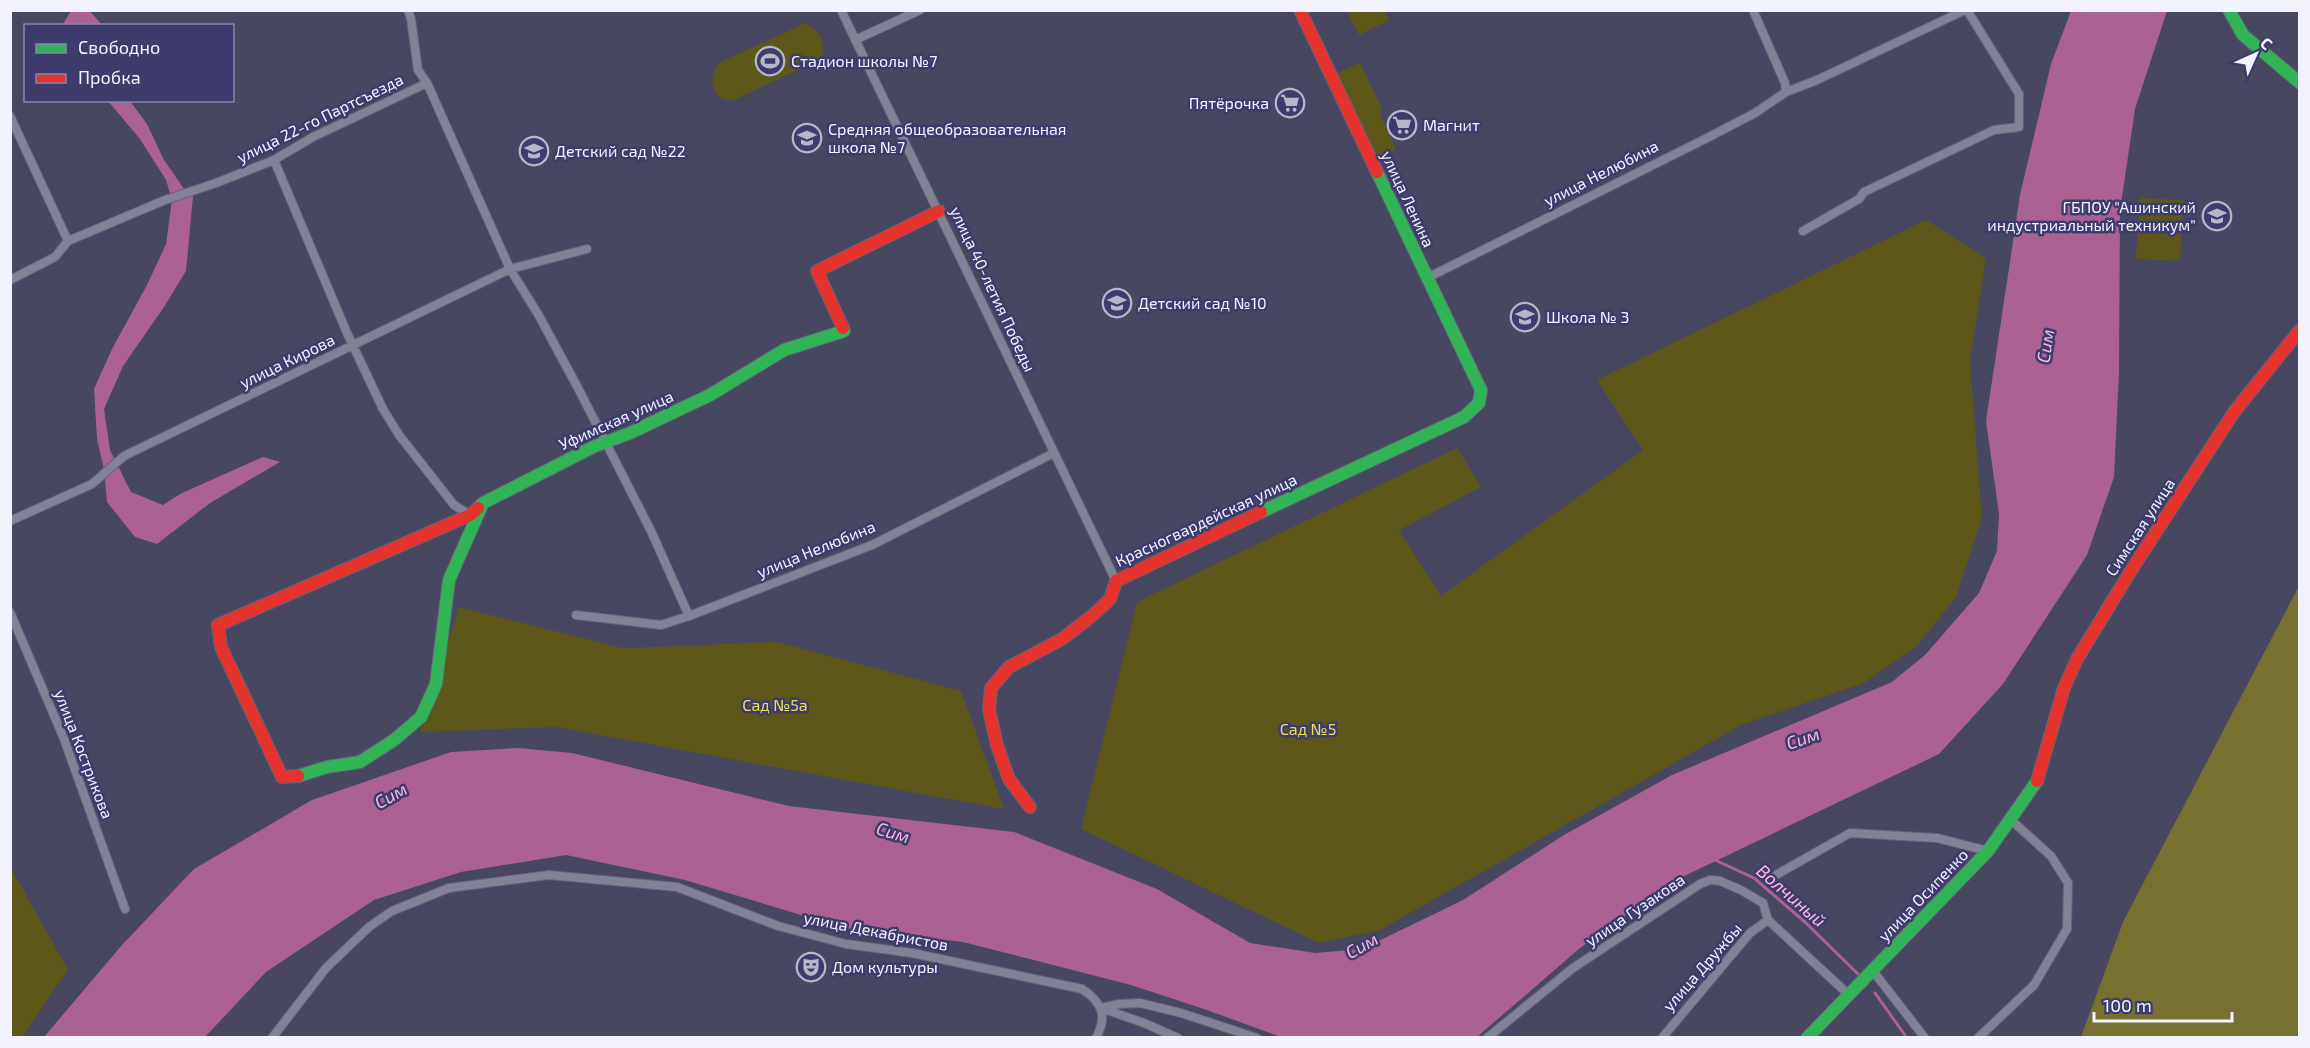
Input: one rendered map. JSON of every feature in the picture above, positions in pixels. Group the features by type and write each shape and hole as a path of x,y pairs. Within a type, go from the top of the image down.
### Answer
{"street":[{"path":"408,10 418,70 427,83 510,269 558,351 651,531 689,616"},
{"name":"улица 40-летия Победы","path":"841,10 1116,581"},
{"path":"855,40 920,10"},
{"name":"улица Ленина","path":"1300,10 1481,390 1479,403"},
{"path":"1753,10 1786,88"},
{"path":"1803,231 1859,199 1864,192 1994,130 2019,127 2019,94 1966,10"},
{"name":"улица Нелюбина","path":"1427,278 1755,113 1786,88 1817,80 1966,10"},
{"path":"2229,10 2243,35 2300,83"},
{"name":"улица 22-го Партсъезда","path":"68,241 165,200 274,160 313,137 427,83"},
{"path":"10,116 68,241 55,257 10,280"},
{"path":"274,160 383,409 399,435 454,506 470,515"},
{"name":"Уфимская улица","path":"483,503 448,580 436,684 421,717 393,740 360,762 327,767 298,776 282,777 221,647 218,625 470,515 483,503 605,442 630,434 710,395 784,350 844,331 817,271 939,211"},
{"name":"улица Кирова","path":"10,521 92,484 124,456 510,269 587,249"},
{"name":"Симская улица","path":"2045,761 2064,688 2077,659 2130,572 2234,412 2300,330"},
{"name":"Красногвардейская улица","path":"1030,807 1009,779 997,745 989,710 991,688 1009,667 1062,639 1093,615 1110,599 1116,581 1464,417 1479,403"},
{"name":"улица Нелюбина","path":"576,615 661,625 689,616 872,545 1054,453"},
{"name":"улица Кострикова","path":"10,612 64,739 125,909"},
{"name":"улица Осипенко","path":"1807,1038 1988,851 2036,785 2045,761"},
{"path":"1978,1038 2034,985 2067,929 2068,883 2051,856 2010,820"},
{"path":"1776,874 1850,833 1937,838 1988,851"},
{"name":"улица Декабристов","path":"272,1038 326,968 369,927 392,911 449,888 549,875 677,887 778,926 846,944 912,953 1082,989 1095,998 1101,1008"},
{"name":"улица Гузакова","path":"1487,1038 1573,968 1685,893 1710,880 1720,880 1764,903 1768,920 1849,995"},
{"name":"улица Дружбы","path":"1662,1038 1750,933 1768,920"},
{"path":"1872,971 1925,1038"},
{"path":"1101,1008 1140,1003 1181,1013 1257,1038"},
{"path":"1096,1038 1103,1026 1101,1008"},
{"path":"1101,1008 1178,1038"}],"green space":[{"path":"1347,11 1385,11 1389,20 1359,35"},
{"name":"Стадион школы №7","path":"805,23 818,33 823,48 821,59 732,101 715,92 712,82 719,63"},
{"path":"1360,63 1381,106 1380,114 1396,149 1376,159 1336,74"},
{"path":"2140,198 2183,200 2180,261 2136,259"},
{"name":"Сад №5","path":"1926,220 1986,258 1970,360 1982,519 1956,597 1918,645 1864,683 1743,724 1380,930 1319,943 1081,829 1137,602 1457,448 1481,487 1399,530 1441,596 1643,450 1597,380"},
{"name":"Сад №5а","path":"459,607 623,648 777,642 961,691 1004,809 556,727 420,732"},
{"path":"10,866 68,970 22,1037 11,1037"}],"shaded area":[{"path":"2299,586 2299,1037 2081,1037 2123,922"}],"water":[{"path":"89,10 101,24 63,24 71,11"},
{"name":"Сим","path":"2071,11 2167,11 2135,109 2120,211 2119,371 2114,477 2087,555 2003,684 1939,754 1678,879 1580,948 1477,1037 1281,1037 1131,985 963,942 844,928 685,880 566,855 461,872 374,900 266,972 205,1037 44,1037 122,945 194,869 312,800 451,752 518,748 572,753 789,806 1014,832 1157,889 1250,943 1315,953 1362,949 1463,900 1564,835 1672,775 1892,682 1925,655 1979,593 1997,551 1999,514 1986,421 2020,195 2051,64"},
{"path":"109,102 131,102 147,124 164,160 189,196 193,196 186,271 123,366 104,409 110,450 131,492 163,505 180,494 263,457 280,462 210,503 157,544 135,537 107,502 104,470 97,439 94,389 166,244 172,200 166,180 140,139"}],"waterway":[{"name":"Волчиный","path":"1715,860 1754,878 1806,923 1858,974"},
{"name":"Волчиный","path":"1875,993 1907,1038"}],"traffic: fast":[{"path":"2229,10 2243,35 2300,83"},
{"path":"1261,512 1464,417 1479,403 1481,390 1377,172"},
{"path":"478,508 483,503 593,447 630,433 710,395 784,350 844,331 843,328"},
{"path":"298,776 327,767 360,762 394,740 421,717 436,684 449,580 483,503"},
{"path":"1807,1038 1988,851 2037,781"}],"traffic: jam":[{"path":"1300,10 1377,172"},
{"path":"843,328 817,271 939,211"},
{"path":"2037,781 2064,688 2077,659 2130,572 2234,412 2300,330"},
{"path":"298,776 282,777 221,647 218,625 470,515 478,508"},
{"path":"1030,807 1009,779 997,745 989,710 991,688 1009,667 1062,639 1093,615 1110,599 1116,581 1261,512"}],"place":[{"name":"Стадион школы №7","path":"770,61"},
{"name":"Пятёрочка","path":"1290,103"},
{"name":"Магнит","path":"1402,125"},
{"name":"Средняя общеобразовательная школа №7","path":"807,138"},
{"name":"Детский сад №22","path":"534,151"},
{"name":"ГБПОУ \"Ашинский индустриальный техникум\"","path":"2217,216"},
{"name":"Детский сад №10","path":"1117,303"},
{"name":"Школа № 3","path":"1525,317"},
{"name":"Дом культуры","path":"811,967"}]}
